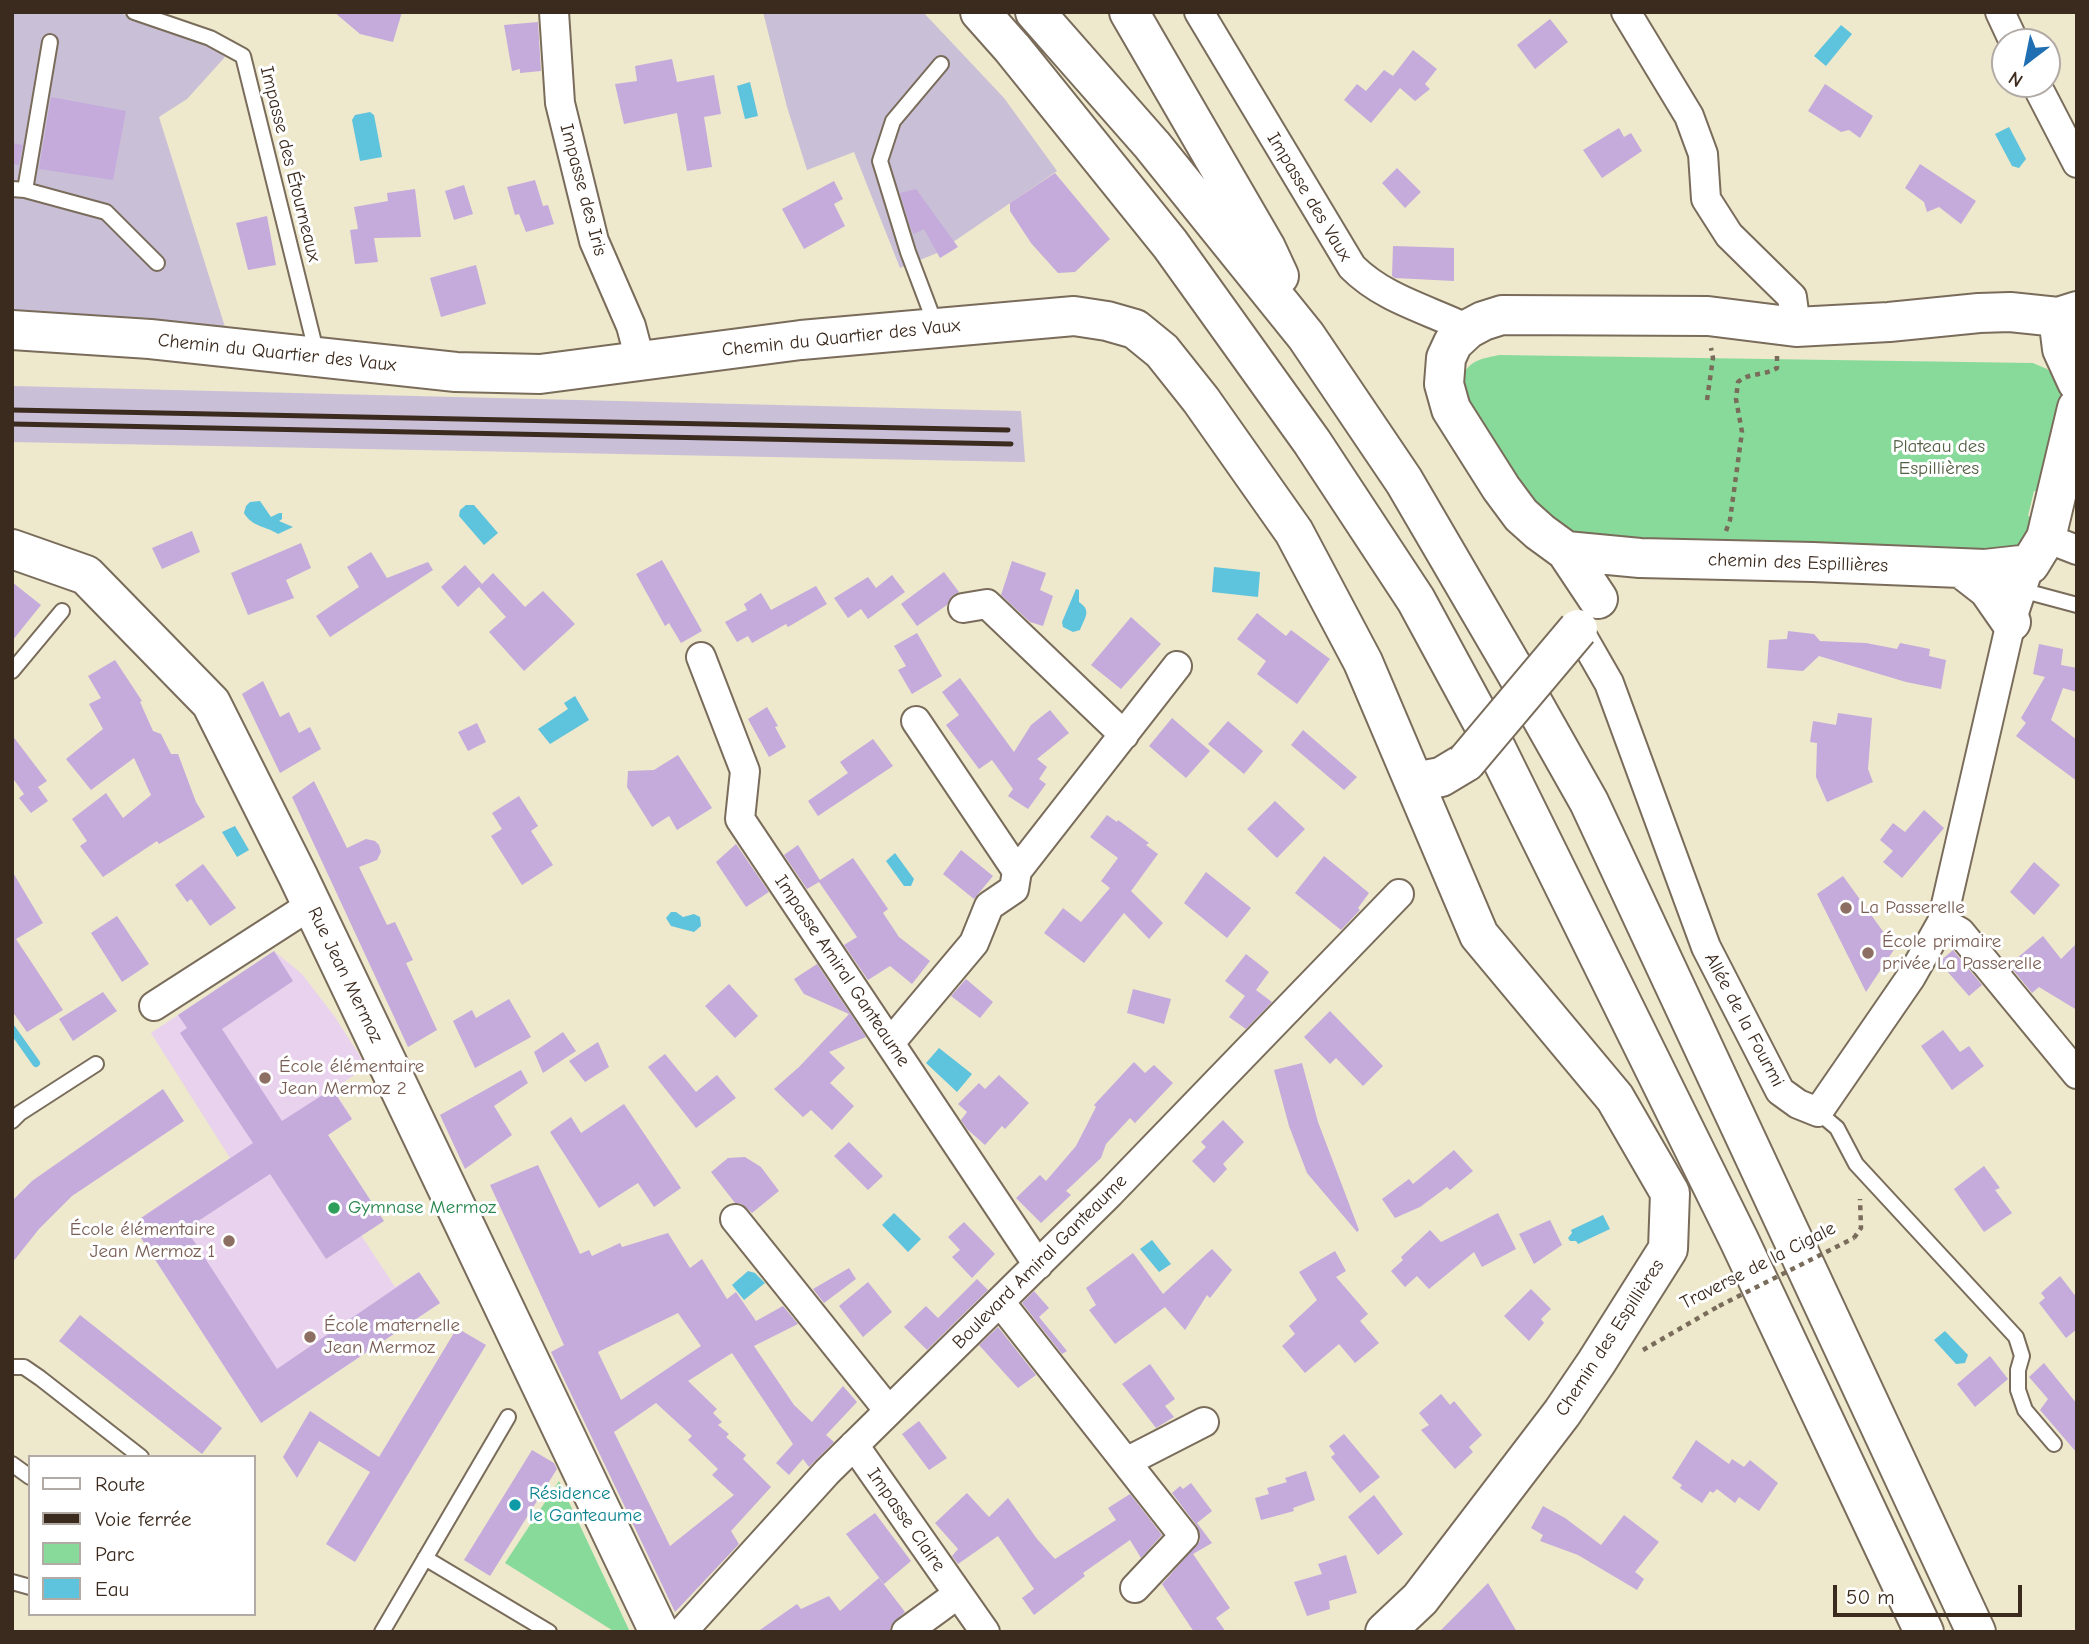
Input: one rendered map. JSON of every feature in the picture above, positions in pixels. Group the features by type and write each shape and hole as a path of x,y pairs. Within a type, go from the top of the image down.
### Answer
{"main road":[{"path":"980,12 1170,244 1312,442 1416,600 1479,739 1739,1240 1924,1632"},
{"path":"1035,12 1152,145 1306,336 1404,481 1522,682 1589,802 1976,1632"},
{"path":"1129,12 1266,248 1306,336"},
{"path":"1588,614 1566,551 1521,516 1451,409 1444,384 1446,358 1453,343 1468,329 1483,321 1502,315 1709,316 1786,339 1889,322 1979,313 2067,314 2062,349 2077,382"},
{"name":"Chemin du Quartier des Vaux","path":"12,330 150,340 456,372 540,374 801,340 1074,316 1107,321 1135,330 1163,351 1294,532 1363,662 1414,782"},
{"path":"1961,568 1988,589 2037,573 2077,408"},
{"name":"Rue Jean Mermoz","path":"12,549 86,575 211,703 311,905 659,1632"},
{"name":"chemin des Espillières","path":"1566,551 1640,558 1961,568 2037,573"},
{"path":"1414,782 1441,777 1479,739 1640,558"},
{"name":"Chemin des Espillières","path":"1385,1632 1420,1599 1562,1413 1596,1363 1668,1249 1670,1193 1615,1098 1479,935 1414,782"}],"street":[{"name":"Impasse des Iris","path":"554,12 560,103 594,241 631,326 640,360"},
{"name":"Impasse des Vaux","path":"1199,12 1352,267 1368,283 1387,294 1468,329"},
{"path":"1626,12 1689,116 1703,154 1706,199 1729,235 1792,297 1786,339"},
{"path":"2000,12 2007,28"},
{"path":"2043,98 2077,163"},
{"path":"1818,1112 1911,977 1942,922 2037,573"},
{"path":"963,608 987,604 1124,735"},
{"name":"Allée de la Fourmi","path":"1588,614 1609,683 1706,947 1780,1091 1798,1104 1818,1112"},
{"name":"Impasse Amiral Ganteaume","path":"701,657 745,771 740,819 1038,1265"},
{"path":"890,1044 974,943 989,906 1014,889 1017,871 1177,666"},
{"path":"916,721 1017,871"},
{"name":"Boulevard Amiral Ganteaume","path":"682,1632 827,1472 1110,1193 1399,894"},
{"path":"155,1006 311,905"},
{"path":"1942,922 1960,932 2077,1074"},
{"path":"735,1219 889,1411"},
{"path":"1000,1303 1184,1536 1135,1588"},
{"path":"1126,1462 1204,1423"},
{"name":"Impasse Claire","path":"855,1445 985,1632"},
{"path":"906,1632 958,1594"}],"lane":[{"name":"Impasse des Étourneaux","path":"134,12 209,38 243,56 318,356"},
{"path":"50,42 19,189 106,212 156,263"},
{"path":"936,328 908,252 880,161 893,121 941,64"},
{"path":"2037,573 2077,604"},
{"path":"12,671 62,611"},
{"path":"15,1113 96,1064"},
{"path":"1818,1112 1837,1128 1856,1164 2016,1338 2022,1356 2018,1370 2018,1390 2025,1410 2054,1444"},
{"path":"12,1367 24,1367 40,1378 138,1455"},
{"path":"382,1632 508,1417"},
{"path":"12,1464 28,1476"},
{"path":"425,1558 549,1632"}],"path":[{"path":"1707,400 1713,358 1709,316"},
{"path":"1716,560 1730,520 1742,432 1736,399 1738,382 1746,376 1770,372 1777,368 1786,339"},
{"name":"Traverse de la Cigale","path":"1640,1352 1718,1306 1854,1238 1861,1228 1862,1209 1856,1164"}],"shaded area":[{"path":"12,12 117,12 211,45 225,57 187,99 159,117 225,327 12,311"},
{"path":"763,12 923,12 1004,98 1057,171 937,253 900,268 854,152 807,170 787,107"},
{"path":"12,386 1021,411 1025,462 12,442"},
{"path":"274,951 302,974 335,1017 367,1067 333,1089 352,1119 325,1137 285,1195 326,1259 361,1235 395,1287 419,1272 440,1303 261,1423 132,1224 230,1158 151,1033"}],"green space":[{"name":"Plateau des Espillières","path":"1499,355 2033,363 2047,369 2060,383 2065,403 2042,492 2034,491 2028,516 2035,518 2029,538 2015,554 1606,545 1546,524 1458,385 1465,371 1473,363"},
{"path":"559,1481 630,1632 615,1632 505,1563"}],"water":[{"path":"1841,25 1852,34 1826,66 1814,56"},
{"path":"750,82 758,116 745,119 737,86"},
{"path":"370,112 374,115 382,157 360,161 352,120 355,115"},
{"path":"2009,127 2026,159 2019,168 2012,166 1995,134"},
{"path":"260,501 271,517 282,513 282,519 279,521 293,527 278,534 247,518 244,513 246,506 250,502"},
{"path":"466,505 474,505 498,533 484,545 459,516 460,510"},
{"path":"1214,567 1260,572 1258,597 1212,592"},
{"path":"1076,589 1079,590 1079,602 1085,608 1086,614 1080,630 1073,632 1063,627 1062,622"},
{"path":"575,696 589,720 550,744 538,729 568,709 564,703"},
{"path":"235,826 249,850 237,857 222,832"},
{"path":"895,853 914,879 911,886 904,886 886,861"},
{"path":"671,912 683,917 694,914 700,917 701,926 694,932 671,926 666,918"},
{"path":"939,1048 972,1074 957,1092 926,1063"},
{"path":"894,1213 921,1239 908,1252 882,1225"},
{"path":"1603,1215 1610,1229 1578,1244 1576,1241 1570,1241 1568,1238 1571,1230"},
{"path":"1152,1240 1171,1264 1159,1272 1140,1249"},
{"path":"748,1271 755,1273 765,1283 744,1300 732,1285"},
{"path":"1945,1331 1968,1355 1965,1363 1956,1364 1934,1340"}],"building":[{"path":"334,12 402,12 393,42 360,34"},
{"path":"1550,19 1568,42 1535,69 1517,45"},
{"path":"538,22 541,71 512,71 504,25"},
{"path":"1413,50 1437,69 1425,84 1430,89 1415,101 1400,88 1371,123 1344,100 1357,84 1366,91 1384,70 1393,76"},
{"path":"672,59 677,82 714,75 721,114 704,117 712,167 687,171 677,113 624,124 615,84 637,81 635,66"},
{"path":"1825,84 1873,116 1860,138 1849,130 1841,132 1808,111"},
{"path":"51,97 126,111 113,180 39,169"},
{"path":"1619,128 1624,137 1631,133 1642,151 1602,178 1583,150"},
{"path":"12,143 23,145 19,165 12,164"},
{"path":"1920,164 1976,201 1961,224 1939,207 1927,212 1924,202 1905,188"},
{"path":"1397,168 1421,192 1405,208 1382,183"},
{"path":"1055,173 1110,239 1075,272 1058,273 1031,243 1010,211 1010,203"},
{"path":"535,180 543,206 548,205 554,224 526,232 519,214 515,215 507,187"},
{"path":"834,181 843,199 834,204 845,226 804,249 782,209"},
{"path":"464,185 473,214 454,220 445,191"},
{"path":"415,189 421,237 374,238 378,262 355,264 350,230 358,229 354,207 388,201 387,193"},
{"path":"916,189 958,247 940,258 924,229 914,234 910,226 900,193"},
{"path":"267,216 276,265 248,270 236,223"},
{"path":"1393,246 1454,248 1454,281 1395,278 1392,276"},
{"path":"476,265 486,304 441,317 430,278"},
{"path":"192,531 200,552 162,569 152,548"},
{"path":"301,543 311,568 286,580 294,598 248,615 231,573"},
{"path":"371,552 387,578 428,562 433,570 330,637 316,616 359,587 347,567"},
{"path":"662,560 702,631 681,643 669,623 665,626 636,574"},
{"path":"1012,561 1046,573 1040,590 1053,596 1043,626 1030,622 1001,595"},
{"path":"465,565 482,584 458,607 441,587"},
{"path":"944,572 959,592 952,596 947,605 917,626 901,604"},
{"path":"493,573 525,607 543,591 575,624 524,671 489,632 506,617 479,587"},
{"path":"892,575 905,592 868,619 861,609 848,618 834,598 868,577 876,588"},
{"path":"12,582 41,605 12,641"},
{"path":"816,586 827,604 788,627 786,624 752,643 748,636 737,642 725,622 747,610 744,604 761,593 771,610"},
{"path":"1257,613 1286,636 1291,630 1330,659 1297,704 1257,674 1266,661 1237,639"},
{"path":"1131,617 1161,644 1121,689 1091,665"},
{"path":"1788,631 1814,634 1820,641 1866,643 1897,649 1900,643 1930,649 1929,656 1946,660 1941,689 1906,682 1819,656 1803,671 1767,668 1769,640 1787,639"},
{"path":"917,633 942,676 912,694 898,670 906,666 894,646"},
{"path":"2039,644 2063,649 2061,665 2077,668 2077,692 2063,688 2051,720 2077,740 2077,781 2016,736 2026,723 2021,718 2045,677 2033,674"},
{"path":"115,660 142,701 140,702 153,731 161,734 171,754 178,754 196,802 205,817 159,844 157,841 103,877 80,846 87,841 72,819 106,793 123,818 151,795 134,758 91,790 66,759 103,729 89,704 101,698 88,676"},
{"path":"960,678 1014,752 1031,725 1050,710 1069,733 1037,759 1047,767 1039,779 1046,784 1028,809 1008,796 1013,789 992,760 979,769 946,725 959,715 942,692"},
{"path":"263,681 280,717 289,712 299,733 310,727 321,749 280,773 242,694"},
{"path":"767,707 786,747 769,757 748,719"},
{"path":"1838,713 1872,718 1868,769 1873,782 1827,802 1816,777 1817,743 1810,742 1813,721 1836,725"},
{"path":"1172,718 1210,751 1186,778 1149,746"},
{"path":"1228,721 1263,751 1244,774 1208,744"},
{"path":"477,723 486,742 468,751 458,732"},
{"path":"1303,730 1357,777 1344,790 1291,745"},
{"path":"12,735 47,781 38,787 48,801 31,813 19,798 24,794 12,777"},
{"path":"873,739 893,766 818,816 808,801 848,773 840,762"},
{"path":"678,755 712,808 677,830 669,816 652,827 627,787 628,771 654,770"},
{"path":"314,781 347,848 366,839 379,845 381,852 377,860 359,867 387,925 395,922 413,960 406,963 437,1030 408,1047 292,797"},
{"path":"519,796 538,826 531,831 553,865 522,885 491,836 502,829 492,813"},
{"path":"1275,801 1305,829 1277,858 1247,829"},
{"path":"1924,810 1944,828 1902,878 1883,862 1893,851 1880,840 1893,823 1905,832"},
{"path":"1107,815 1149,843 1146,845 1158,854 1131,891 1163,923 1149,939 1124,913 1084,963 1044,933 1063,908 1081,922 1110,888 1101,881 1118,858 1090,837"},
{"path":"736,844 769,892 746,907 716,862"},
{"path":"798,845 820,880 853,858 888,909 883,913 899,937 930,961 912,984 890,966 868,980 844,945 857,937 819,882 807,889 784,855"},
{"path":"961,850 993,876 974,899 943,874"},
{"path":"1324,856 1369,893 1358,908 1360,910 1341,930 1295,893"},
{"path":"2034,862 2060,885 2034,915 2010,892"},
{"path":"203,864 236,908 210,926 191,899 187,902 175,885"},
{"path":"12,871 43,923 16,939 63,1010 27,1032 12,1011"},
{"path":"1206,872 1251,908 1227,938 1184,903"},
{"path":"1843,876 1895,948 1866,992 1817,894"},
{"path":"117,916 149,964 122,982 91,933"},
{"path":"2043,936 2061,959 2077,943 2077,1010 2039,987 2032,993 2009,965"},
{"path":"1953,950 1982,985 1969,996 1939,962"},
{"path":"274,951 293,981 222,1029 282,1121 332,1089 352,1119 328,1135 384,1221 326,1259 270,1174 186,1229 277,1369 419,1272 440,1303 261,1423 132,1224 253,1143 180,1033 187,1028 178,1015"},
{"path":"1246,954 1269,972 1256,990 1272,1002 1246,1029 1229,1017 1245,996 1225,981"},
{"path":"817,964 866,1037 829,1052 845,1068 830,1083 854,1106 832,1130 811,1110 803,1117 774,1089 799,1067 849,1014 804,994 794,979"},
{"path":"966,979 993,1002 980,1018 951,996"},
{"path":"729,984 758,1016 735,1038 705,1006"},
{"path":"1133,989 1171,999 1164,1024 1127,1013"},
{"path":"103,992 117,1011 73,1041 59,1019"},
{"path":"509,999 531,1037 475,1068 453,1021 472,1010 476,1018"},
{"path":"1330,1011 1383,1066 1363,1086 1336,1058 1330,1064 1304,1037"},
{"path":"1943,1030 1960,1052 1969,1046 1984,1066 1952,1090 1921,1046"},
{"path":"563,1032 576,1051 543,1073 534,1052"},
{"path":"598,1042 609,1067 585,1082 569,1061"},
{"path":"665,1054 696,1092 717,1075 736,1098 696,1128 648,1067"},
{"path":"1134,1062 1145,1073 1154,1065 1173,1083 1135,1123 1130,1118 1106,1144 1101,1158 1066,1191 1071,1195 1041,1223 1016,1198 1040,1175 1046,1181 1076,1146 1096,1107 1094,1105"},
{"path":"1302,1063 1318,1122 1359,1230 1357,1232 1307,1173 1289,1126 1274,1070"},
{"path":"521,1070 528,1083 494,1106 512,1135 465,1169 440,1115"},
{"path":"999,1075 1029,1103 1005,1129 1002,1126 985,1145 961,1120 967,1112 958,1104 979,1083 985,1089"},
{"path":"163,1089 184,1121 72,1196 39,1229 12,1263 12,1201 32,1181"},
{"path":"624,1104 681,1188 654,1207 638,1183 599,1208 550,1132 571,1117 581,1133"},
{"path":"1223,1120 1244,1142 1223,1164 1227,1169 1214,1183 1192,1161 1206,1147 1201,1142"},
{"path":"849,1142 883,1176 868,1190 834,1156"},
{"path":"1454,1150 1473,1171 1450,1190 1447,1187 1420,1207 1395,1218 1382,1199 1409,1179 1413,1184"},
{"path":"745,1157 761,1167 779,1191 752,1213 742,1204 735,1203 711,1172 728,1158"},
{"path":"538,1165 580,1254 589,1250 592,1256 620,1243 622,1247 668,1233 690,1268 702,1259 727,1299 736,1292 756,1321 783,1306 798,1324 754,1346 794,1405 812,1422 843,1386 857,1402 826,1435 834,1442 809,1467 803,1459 789,1475 776,1463 793,1444 732,1353 688,1381 717,1409 713,1413 722,1422 718,1425 729,1434 726,1437 746,1455 743,1459 771,1487 731,1531 739,1544 675,1612 551,1352 564,1345 490,1185","holes":["678,1313 701,1346 621,1400 598,1352","656,1403 692,1436 688,1440 718,1469 712,1475 734,1495 670,1546 614,1432"]},
{"path":"1984,1166 2000,1188 1995,1190 2012,1213 1984,1232 1954,1189"},
{"path":"1498,1213 1516,1249 1482,1267 1474,1252 1429,1289 1417,1276 1405,1287 1391,1271 1403,1260 1401,1257 1430,1230 1441,1242"},
{"path":"1550,1220 1562,1245 1534,1264 1519,1234"},
{"path":"964,1222 995,1254 972,1278 952,1257 960,1250 948,1237"},
{"path":"1212,1249 1232,1270 1210,1298 1207,1295 1185,1330 1165,1307 1115,1344 1089,1310 1096,1305 1086,1288 1133,1253 1163,1294"},
{"path":"1335,1251 1346,1271 1336,1277 1368,1314 1360,1321 1379,1343 1355,1363 1339,1344 1305,1373 1282,1346 1295,1334 1289,1326 1317,1300 1299,1272"},
{"path":"849,1268 856,1279 824,1303 813,1289"},
{"path":"2060,1276 2077,1298 2077,1329 2066,1338 2039,1303 2045,1298 2041,1293"},
{"path":"977,1279 988,1290 927,1350 904,1327 926,1306 938,1318"},
{"path":"868,1282 892,1312 863,1337 839,1306"},
{"path":"1531,1289 1551,1309 1541,1319 1544,1323 1529,1341 1504,1316"},
{"path":"1034,1291 1049,1308 1039,1317 1067,1351 1062,1354 1022,1303"},
{"path":"80,1315 222,1428 202,1454 59,1341"},
{"path":"998,1327 1036,1375 1018,1388 979,1345"},
{"path":"457,1328 486,1345 355,1562 326,1544 370,1472 319,1441 297,1478 283,1457 310,1411 379,1457"},
{"path":"1990,1356 2008,1379 1975,1407 1957,1384"},
{"path":"2044,1363 2077,1404 2077,1453 2040,1410 2048,1399 2029,1377"},
{"path":"1150,1364 1175,1399 1165,1406 1174,1417 1156,1428 1122,1384"},
{"path":"1441,1394 1450,1405 1454,1401 1482,1435 1469,1447 1473,1452 1455,1469 1421,1430 1429,1425 1419,1413"},
{"path":"919,1421 947,1458 929,1470 902,1434"},
{"path":"1344,1434 1380,1477 1360,1493 1331,1457 1335,1454 1329,1446"},
{"path":"1696,1440 1729,1464 1732,1459 1744,1467 1750,1460 1778,1483 1759,1511 1739,1497 1735,1503 1717,1489 1713,1493 1710,1491 1702,1503 1680,1488 1682,1485 1672,1478"},
{"name":"Résidence le Ganteaume","path":"532,1450 554,1463 557,1469 490,1576 464,1560"},
{"path":"1306,1471 1315,1500 1293,1508 1294,1511 1261,1520 1255,1498 1269,1494 1267,1488 1287,1482 1285,1478"},
{"path":"1191,1483 1212,1511 1197,1523 1212,1543 1193,1554 1230,1608 1216,1618 1226,1632 1194,1632 1162,1584 1200,1541 1197,1526 1172,1493 1180,1486 1183,1489"},
{"path":"967,1493 989,1517 1008,1498 1055,1559 1116,1520 1108,1508 1130,1494 1162,1535 1141,1558 1130,1540 1083,1573 1085,1576 1034,1615 1022,1598 1034,1589 998,1536 958,1564 952,1556 958,1549 935,1523"},
{"path":"1374,1495 1403,1534 1378,1555 1348,1517"},
{"path":"1543,1506 1565,1518 1601,1545 1624,1515 1659,1542 1635,1572 1644,1579 1637,1590 1578,1555 1540,1541 1543,1535 1531,1528"},
{"path":"875,1513 911,1561 884,1584 846,1534"},
{"path":"1346,1555 1357,1593 1329,1601 1330,1609 1307,1616 1294,1582 1322,1574 1318,1564"},
{"path":"879,1578 905,1612 891,1625 890,1632 757,1632 797,1604 801,1609 829,1596 840,1611"},
{"path":"1488,1583 1517,1632 1439,1632"}],"waterway":[{"path":"12,1029 36,1063"}],"railway":[{"path":"12,410 1008,430"},
{"path":"12,424 1011,444"}],"place":[{"name":"La Passerelle","path":"1846,908"},
{"name":"École primaire privée La Passerelle","path":"1868,953"},
{"name":"École élémentaire Jean Mermoz 2","path":"265,1078"},
{"name":"Gymnase Mermoz","path":"334,1208"},
{"name":"École élémentaire Jean Mermoz 1","path":"229,1241"},
{"name":"École maternelle Jean Mermoz","path":"310,1337"},
{"name":"Résidence le Ganteaume","path":"515,1505"}]}
